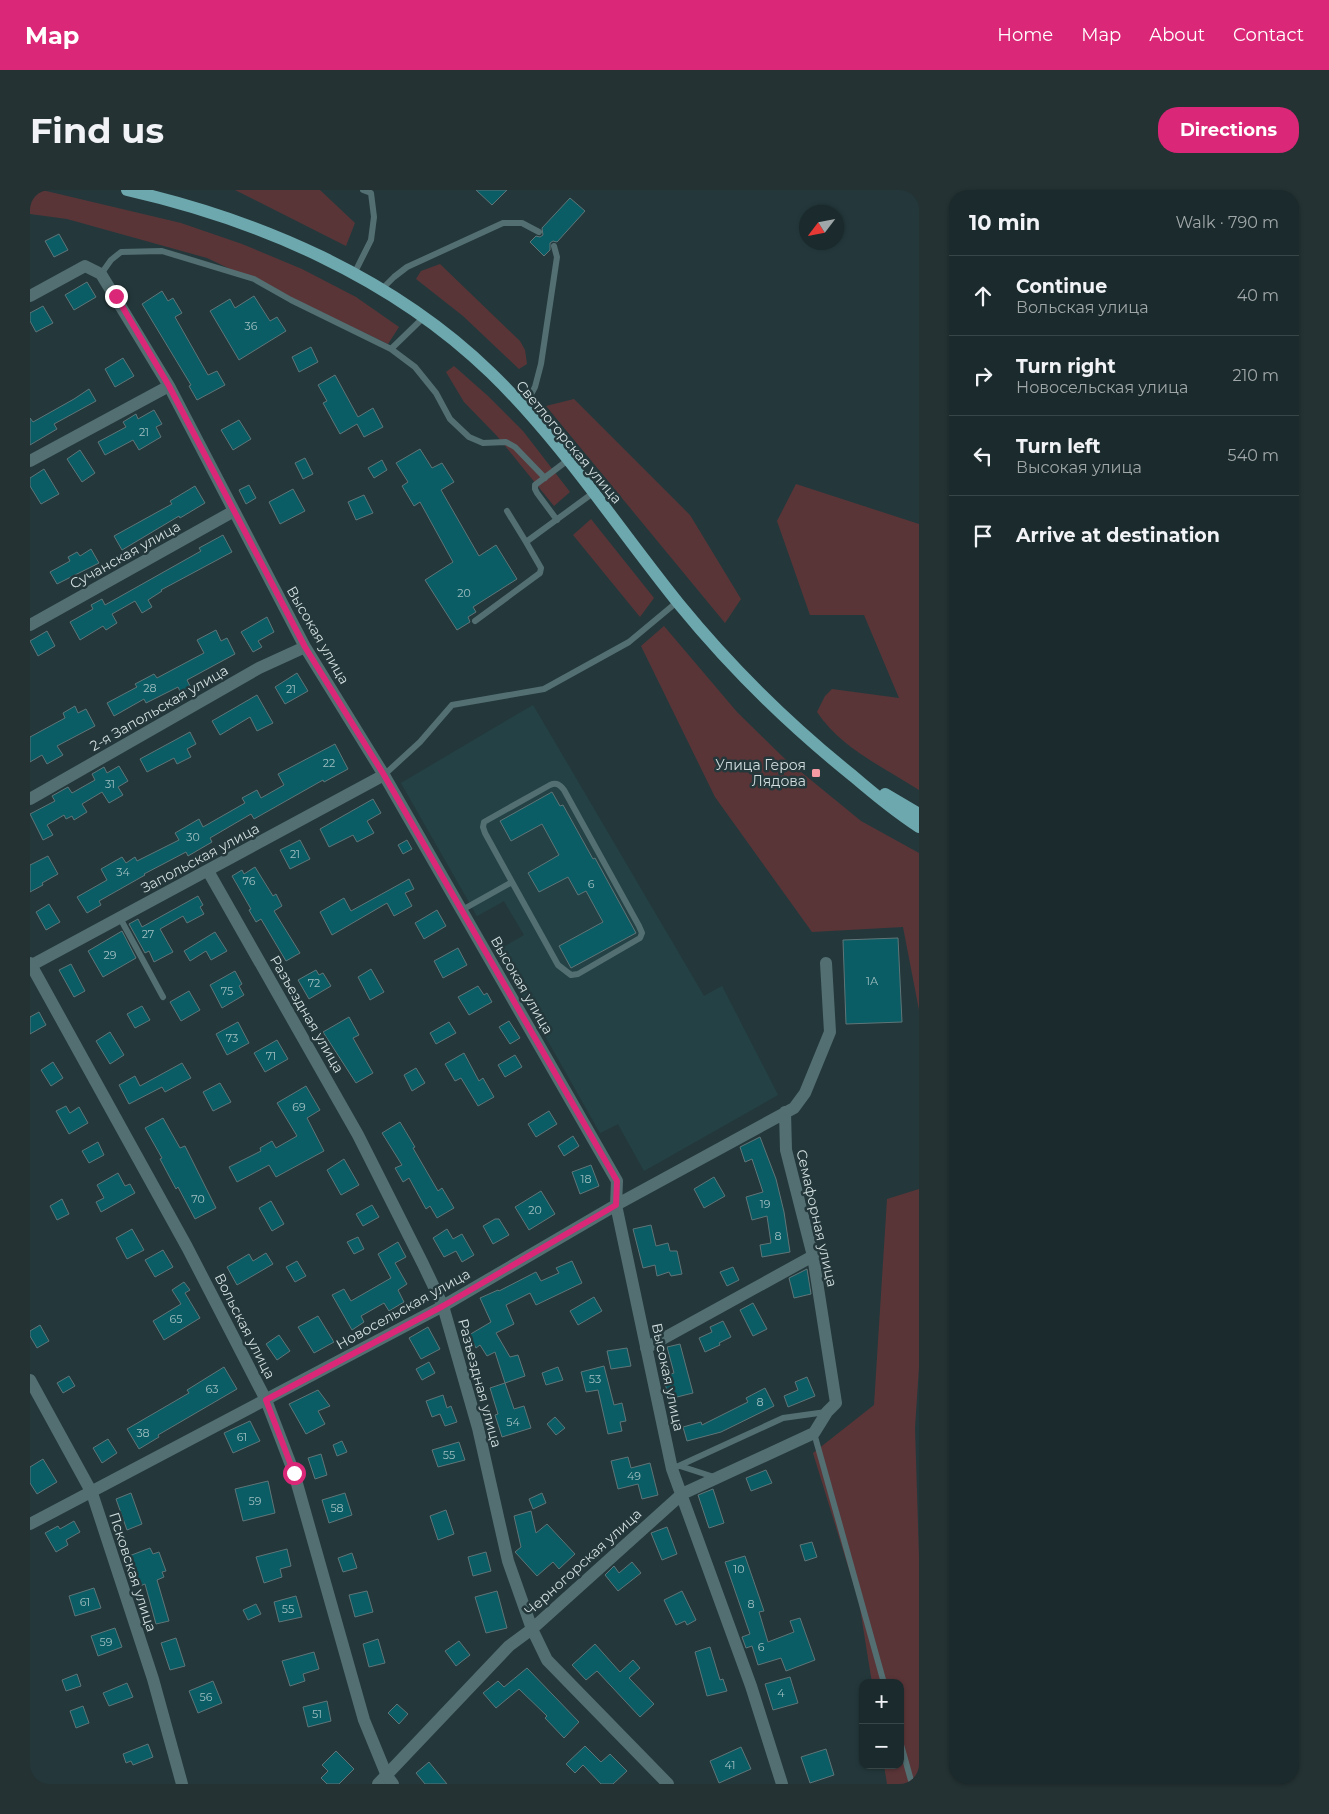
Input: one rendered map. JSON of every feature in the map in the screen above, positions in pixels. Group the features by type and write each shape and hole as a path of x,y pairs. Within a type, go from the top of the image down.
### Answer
{"main road":[{"name":"Светлогорская улица","path":"126,190 194,207 289,242 382,290 424,318 455,342 490,372 524,407 568,460 677,602 765,701 841,767 897,812 919,827"},
{"name":"Светлогорская улица","path":"841,767 919,814"}],"street":[{"path":"30,296 85,266 101,274"},
{"name":"Высокая улица","path":"101,274 169,386 305,647 384,775 617,1181 616,1205 646,1348 682,1494 751,1686 782,1784"},
{"path":"30,461 169,386"},
{"name":"Сучанская улица","path":"30,625 234,511"},
{"name":"2-я Запольская улица","path":"30,799 259,668 305,647"},
{"name":"Запольская улица","path":"30,965 384,775"},
{"name":"Разъездная улица","path":"208,871 358,1135 424,1264 443,1306 478,1428 508,1561 532,1629 547,1660 668,1784"},
{"path":"785,1112 794,1108 805,1093 830,1032 826,963"},
{"name":"Вольская улица","path":"30,965 187,1247 266,1400 294,1473 364,1720 386,1781"},
{"name":"Новосельская улица","path":"30,1524 92,1493 443,1306 616,1205 785,1112"},
{"name":"Семафорная улица","path":"785,1112 786,1150 813,1256 831,1408"},
{"path":"646,1348 813,1256"},
{"name":"Псковская улица","path":"30,1380 92,1493 152,1679 182,1784"},
{"path":"814,1433 831,1408"},
{"name":"Черногорская улица","path":"386,1781 509,1646 532,1629 682,1494 814,1433"}],"lane":[{"path":"354,274 372,240 374,217 370,192 363,190"},
{"path":"382,290 407,267 503,223 522,224 539,232"},
{"path":"524,407 535,387 541,364 557,257 554,246"},
{"path":"101,274 111,260 121,252 162,251 254,278 291,300 391,349 415,368 436,393 450,420 469,437 483,443 506,442 515,447 545,478"},
{"path":"391,349 424,318"},
{"path":"556,520 535,489 535,485 568,460"},
{"path":"526,542 593,493"},
{"path":"475,621 540,573 541,568 507,511"},
{"path":"384,775 420,742 452,705 544,689 629,642 677,602"},
{"path":"559,784 640,926 642,933 640,938 578,974 571,975 558,965 512,882 484,833 484,822 550,785 559,784"},
{"path":"462,910 512,882"},
{"path":"120,918 164,997"},
{"path":"676,1467 783,1418 831,1408"},
{"path":"814,1433 883,1679"},
{"path":"676,1467 716,1478"},
{"path":"904,1755 912,1784"}],"shaded area":[{"path":"30,190 42,190 181,223 242,244 302,269 356,297 399,327 388,344 207,258 67,219 30,214"},
{"path":"235,190 320,190 355,223 346,246"},
{"path":"440,264 520,341 525,350 527,364 519,369 463,316 416,279 421,271"},
{"path":"454,366 523,431 570,492 554,506 497,436 464,402 446,372"},
{"path":"574,399 690,515 741,599 725,623 546,406"},
{"path":"796,484 919,524 919,790 877,765 850,746 827,725 817,712 825,696 832,689 899,698 864,615 810,615 777,521"},
{"path":"591,519 654,598 640,617 573,535"},
{"path":"664,626 737,712 784,758 861,821 919,853 919,1010 903,927 812,932 715,797 641,646"},
{"path":"533,705 704,996 722,986 778,1095 644,1171 618,1124 600,1133 497,951 524,935 504,901 477,916 401,783"},
{"path":"919,1189 919,1367 915,1428 919,1557 919,1784 887,1784 885,1769 904,1769 904,1679 871,1679 859,1602 813,1453 874,1405 887,1199"}],"building":[{"path":"476,190 507,190 492,205"},
{"path":"570,198 585,211 557,242 553,241 550,243 550,250 544,256 530,242 536,236 540,237 543,235 542,228"},
{"path":"59,234 68,250 54,257 45,241"},
{"path":"87,282 96,297 74,310 65,295"},
{"path":"162,291 168,301 173,298 182,313 175,317 208,375 217,371 225,385 197,400 189,386 191,385 142,304"},
{"path":"254,296 270,321 277,317 286,331 239,360 210,311 230,299 235,308"},
{"path":"43,306 53,323 36,332 30,321 30,313"},
{"path":"311,347 318,362 299,372 292,357"},
{"path":"123,358 134,376 115,387 105,369"},
{"path":"335,375 358,417 373,408 383,427 364,437 357,424 340,434 323,403 327,401 318,385"},
{"path":"89,389 96,401 54,424 57,429 30,445 30,418 33,422"},
{"path":"154,410 162,424 156,427 161,437 139,450 133,440 105,455 98,442 126,427 123,422 136,414 138,419"},
{"path":"239,420 251,439 233,450 221,430"},
{"path":"420,449 432,468 442,463 454,482 441,490 479,556 496,545 517,579 473,607 476,612 468,617 470,622 457,630 425,580 453,562 420,502 414,506 402,486 408,482 396,463"},
{"path":"80,450 95,473 82,482 67,459"},
{"path":"305,458 313,474 303,479 295,463"},
{"path":"382,460 387,470 374,478 368,468"},
{"path":"44,469 59,494 41,504 30,486 30,478"},
{"path":"249,485 256,498 246,504 239,490"},
{"path":"195,486 205,503 122,550 114,536 172,504 170,501"},
{"path":"293,489 305,511 280,524 269,502"},
{"path":"364,495 373,513 356,520 348,502"},
{"path":"223,535 232,552 161,590 148,600 152,607 142,613 135,601 112,614 117,623 106,630 103,626 80,640 70,622 93,609 91,605 102,599 105,605 201,551 199,548"},
{"path":"91,549 99,563 57,584 50,572 70,561 68,557 77,552 80,556"},
{"path":"267,617 274,632 258,641 262,647 253,652 241,632"},
{"path":"216,630 221,641 227,638 235,654 187,680 191,688 181,693 178,687 146,703 144,699 114,716 107,703 137,687 135,684 154,674 157,678 204,653 197,640"},
{"path":"47,631 55,646 38,656 30,641"},
{"path":"297,673 308,691 285,704 275,687"},
{"path":"257,695 273,723 257,731 250,717 220,735 212,721"},
{"path":"75,706 78,713 86,709 95,726 57,746 63,755 47,764 42,755 30,762 30,737 65,718 63,713"},
{"path":"190,732 196,744 187,749 191,757 177,764 174,758 147,772 140,759"},
{"path":"335,744 348,769 324,782 323,780 254,819 251,814 210,838 212,842 188,856 186,852 99,901 101,905 87,913 77,897 107,880 101,869 122,857 126,863 135,857 137,861 179,840 175,833 199,819 203,827 245,803 242,798 257,790 261,798 284,785 278,774"},
{"path":"119,766 128,781 118,787 123,795 109,803 102,792 82,804 87,812 74,820 72,816 66,819 64,815 47,825 53,835 43,840 30,814 55,801 52,796 68,787 72,793 95,780 92,774 104,767 107,773"},
{"path":"552,792 560,806 563,805 593,859 595,858 636,933 571,968 559,946 603,922 586,891 578,895 568,877 539,892 528,873 559,855 542,824 511,841 500,821"},
{"path":"373,799 381,813 367,821 374,833 357,842 353,835 329,847 320,829"},
{"path":"300,840 310,859 290,869 280,850"},
{"path":"407,840 412,849 403,854 398,845"},
{"path":"48,856 58,874 30,892 30,865"},
{"path":"255,867 273,896 276,894 282,906 274,911 300,953 286,961 261,919 256,922 249,910 251,909 232,876 242,870 244,874"},
{"path":"409,879 414,889 405,893 412,906 394,916 387,903 332,935 320,912 344,898 351,911"},
{"path":"198,896 203,905 200,907 204,914 187,923 183,916 160,929 173,952 154,962 149,951 145,953 129,924 138,919 142,927"},
{"path":"49,904 60,922 46,930 36,912"},
{"path":"437,910 446,926 424,939 415,923"},
{"path":"122,931 136,958 103,977 88,951"},
{"path":"215,932 227,951 211,960 206,951 190,961 184,951"},
{"path":"898,938 902,1022 846,1024 843,940"},
{"path":"458,948 467,965 443,978 434,961"},
{"path":"71,964 85,991 74,997 59,970"},
{"path":"371,969 384,992 370,1000 358,977"},
{"path":"316,970 319,975 323,973 331,986 309,999 298,980"},
{"path":"235,971 242,984 239,986 244,995 222,1008 210,985"},
{"path":"478,986 484,995 487,993 492,1002 469,1015 458,997"},
{"path":"189,991 200,1010 181,1021 170,1002"},
{"path":"142,1006 150,1020 135,1028 127,1014"},
{"path":"39,1012 46,1025 30,1034 30,1017"},
{"path":"349,1017 359,1035 353,1038 373,1073 356,1083 323,1032"},
{"path":"509,1021 520,1038 510,1044 499,1027"},
{"path":"238,1022 249,1043 227,1055 216,1034"},
{"path":"449,1022 456,1033 436,1044 430,1033"},
{"path":"110,1032 124,1055 110,1064 96,1041"},
{"path":"277,1040 288,1059 265,1072 254,1053"},
{"path":"464,1053 479,1081 483,1078 494,1097 478,1106 461,1078 455,1081 445,1064"},
{"path":"515,1055 522,1067 505,1077 498,1065"},
{"path":"53,1062 63,1078 51,1086 41,1070"},
{"path":"182,1063 191,1078 165,1092 162,1087 129,1104 119,1085 135,1076 140,1086"},
{"path":"416,1068 425,1083 412,1091 404,1075"},
{"path":"220,1083 231,1102 213,1111 203,1092"},
{"path":"306,1086 320,1110 307,1118 324,1151 276,1177 269,1165 237,1182 229,1167 261,1151 260,1148 272,1141 276,1148 297,1136 277,1103"},
{"path":"66,1106 70,1113 79,1107 88,1123 69,1134 56,1111"},
{"path":"549,1111 557,1124 536,1137 528,1124"},
{"path":"163,1118 180,1148 185,1146 216,1208 195,1219 178,1187 176,1189 160,1159 162,1158 145,1128"},
{"path":"400,1122 438,1191 442,1188 454,1208 437,1218 430,1206 426,1209 409,1178 403,1182 395,1168 402,1165 382,1133"},
{"path":"573,1136 579,1146 564,1156 558,1146"},
{"path":"760,1137 776,1179 784,1212 790,1252 762,1257 760,1245 771,1243 767,1216 752,1220 746,1197 763,1192 752,1159 745,1162 740,1147"},
{"path":"98,1142 104,1155 89,1163 82,1151"},
{"path":"344,1159 359,1185 341,1195 327,1170"},
{"path":"591,1165 599,1186 580,1194 572,1172"},
{"path":"118,1173 125,1186 130,1184 135,1193 101,1212 96,1202 104,1198 97,1185"},
{"path":"714,1177 725,1196 704,1208 694,1189"},
{"path":"541,1191 555,1214 529,1230 515,1207"},
{"path":"62,1199 69,1214 57,1220 50,1206"},
{"path":"271,1201 284,1224 272,1231 259,1208"},
{"path":"372,1205 379,1217 363,1226 356,1214"},
{"path":"495,1219 499,1219 509,1235 493,1244 483,1226"},
{"path":"651,1225 656,1246 668,1243 670,1251 677,1251 682,1274 671,1276 669,1272 657,1276 655,1265 643,1268 633,1229"},
{"path":"132,1229 144,1250 127,1259 116,1238"},
{"path":"447,1229 453,1239 462,1234 474,1255 462,1262 456,1251 444,1257 433,1238"},
{"path":"358,1237 364,1249 354,1254 347,1242"},
{"path":"398,1242 406,1257 395,1263 407,1284 398,1290 404,1302 389,1311 384,1303 361,1316 364,1322 352,1330 332,1295 344,1289 351,1301 391,1278 378,1254"},
{"path":"163,1250 173,1267 155,1277 145,1260"},
{"path":"266,1253 273,1264 237,1285 227,1267 249,1254 253,1261"},
{"path":"297,1261 306,1276 295,1282 286,1267"},
{"path":"572,1261 582,1283 536,1305 530,1293 506,1305 514,1324 496,1333 510,1357 518,1355 525,1376 505,1383 495,1352 487,1356 480,1345 476,1348 469,1335 491,1322 480,1298 499,1291 536,1272 541,1281 559,1273 556,1268"},
{"path":"733,1267 739,1280 727,1286 720,1272"},
{"path":"807,1269 811,1294 794,1298 789,1278"},
{"path":"184,1282 190,1290 185,1293 200,1318 164,1340 153,1321 181,1304 172,1290"},
{"path":"594,1297 602,1311 578,1325 570,1311"},
{"path":"753,1303 767,1329 753,1336 740,1310"},
{"path":"318,1316 334,1342 314,1353 298,1327"},
{"path":"723,1321 731,1337 705,1352 699,1338 712,1332 710,1327"},
{"path":"40,1325 49,1341 37,1348 30,1336 30,1331"},
{"path":"428,1327 440,1349 421,1359 409,1338"},
{"path":"279,1335 290,1351 277,1360 266,1344"},
{"path":"680,1344 693,1393 669,1399 663,1376 674,1373 667,1347"},
{"path":"627,1348 631,1366 611,1369 607,1351"},
{"path":"429,1362 435,1373 422,1380 416,1369"},
{"path":"604,1366 614,1405 622,1403 626,1421 620,1422 622,1431 608,1434 598,1390 586,1392 581,1372"},
{"path":"224,1367 237,1389 158,1435 159,1437 139,1449 127,1429 189,1393 187,1390"},
{"path":"558,1367 563,1380 546,1385 542,1373"},
{"path":"69,1376 75,1386 63,1393 57,1383"},
{"path":"807,1377 815,1396 788,1407 784,1396 798,1390 795,1382"},
{"path":"505,1383 514,1409 524,1406 531,1428 502,1437 495,1415 498,1414 490,1388"},
{"path":"765,1388 774,1406 721,1432 687,1441 683,1427 701,1422 702,1425 748,1402 746,1398"},
{"path":"318,1390 330,1406 318,1411 325,1424 306,1434 289,1404"},
{"path":"443,1395 447,1408 451,1406 457,1422 445,1426 440,1414 432,1417 426,1401"},
{"path":"555,1417 565,1428 556,1435 547,1424"},
{"path":"250,1421 260,1441 233,1453 224,1433"},
{"path":"108,1439 117,1453 102,1463 93,1448"},
{"path":"342,1441 347,1452 337,1456 333,1445"},
{"path":"459,1442 465,1460 438,1467 432,1450"},
{"path":"321,1454 327,1475 315,1479 308,1458"},
{"path":"628,1457 631,1468 650,1463 658,1495 642,1499 638,1484 618,1489 611,1461"},
{"path":"43,1459 57,1482 37,1494 30,1483 30,1467"},
{"path":"766,1470 772,1483 751,1491 746,1478"},
{"path":"268,1481 275,1513 243,1521 235,1489"},
{"path":"713,1489 724,1523 709,1528 698,1495"},
{"path":"131,1493 142,1524 127,1530 116,1499"},
{"path":"345,1493 352,1515 329,1523 322,1500"},
{"path":"542,1493 546,1503 533,1509 529,1499"},
{"path":"446,1510 454,1534 438,1540 430,1516"},
{"path":"531,1511 536,1533 547,1524 575,1554 559,1569 553,1562 537,1576 515,1552 521,1547 514,1516"},
{"path":"74,1521 80,1532 66,1540 68,1545 56,1552 45,1533 58,1526 60,1529"},
{"path":"667,1527 677,1554 662,1560 651,1533"},
{"path":"812,1542 817,1557 805,1561 800,1545"},
{"path":"150,1548 153,1554 159,1552 166,1571 162,1572 164,1577 157,1580 169,1621 156,1624 145,1584 140,1586 129,1556"},
{"path":"287,1549 291,1566 280,1569 282,1577 264,1583 256,1557"},
{"path":"486,1552 491,1571 473,1576 468,1557"},
{"path":"352,1553 357,1568 343,1572 338,1558"},
{"path":"745,1556 764,1611 759,1612 768,1642 794,1632 790,1621 800,1618 815,1660 786,1671 781,1658 758,1665 752,1646 746,1648 742,1637 750,1634 725,1562"},
{"path":"632,1562 641,1573 618,1591 605,1575 614,1566 619,1573"},
{"path":"94,1588 101,1608 75,1616 69,1596"},
{"path":"367,1591 373,1612 355,1617 349,1595"},
{"path":"497,1591 507,1628 486,1633 475,1597"},
{"path":"682,1591 696,1620 687,1625 685,1621 676,1625 664,1600"},
{"path":"296,1596 302,1617 279,1622 274,1602"},
{"path":"256,1604 261,1614 248,1620 243,1610"},
{"path":"115,1628 122,1647 98,1656 91,1636"},
{"path":"176,1638 185,1666 170,1670 161,1643"},
{"path":"378,1639 385,1663 369,1667 363,1644"},
{"path":"459,1641 470,1655 456,1666 445,1651"},
{"path":"595,1644 620,1672 633,1660 640,1668 629,1678 654,1704 640,1717 597,1671 586,1680 572,1665"},
{"path":"710,1647 720,1680 723,1679 727,1691 707,1696 695,1652"},
{"path":"314,1652 319,1669 303,1674 305,1681 290,1686 282,1661"},
{"path":"527,1668 579,1722 564,1738 545,1718 547,1716 519,1689 496,1708 483,1693 498,1681 504,1687"},
{"path":"77,1674 81,1686 66,1691 62,1680"},
{"path":"790,1677 798,1703 773,1710 765,1684"},
{"path":"213,1681 222,1703 198,1713 189,1691"},
{"path":"127,1683 133,1697 109,1706 103,1693"},
{"path":"327,1701 331,1721 308,1727 303,1707"},
{"path":"397,1704 408,1714 399,1724 388,1713"},
{"path":"83,1706 89,1723 76,1728 70,1711"},
{"path":"148,1744 153,1757 133,1765 131,1761 126,1763 123,1754"},
{"path":"585,1746 601,1762 610,1754 627,1771 613,1784 601,1784 583,1765 575,1773 566,1764"},
{"path":"741,1747 751,1769 719,1783 710,1761"},
{"path":"826,1749 834,1775 810,1783 801,1757"},
{"path":"336,1751 354,1769 339,1784 327,1784 321,1778 328,1771 322,1765"},
{"path":"429,1762 447,1784 425,1784 416,1773"}],"place":[{"name":"Улица Героя Лядова","path":"816,773"}],"route":[{"path":"116,296 169,386 305,647 384,775 617,1181 616,1205 443,1306 266,1400 294,1473"}]}
